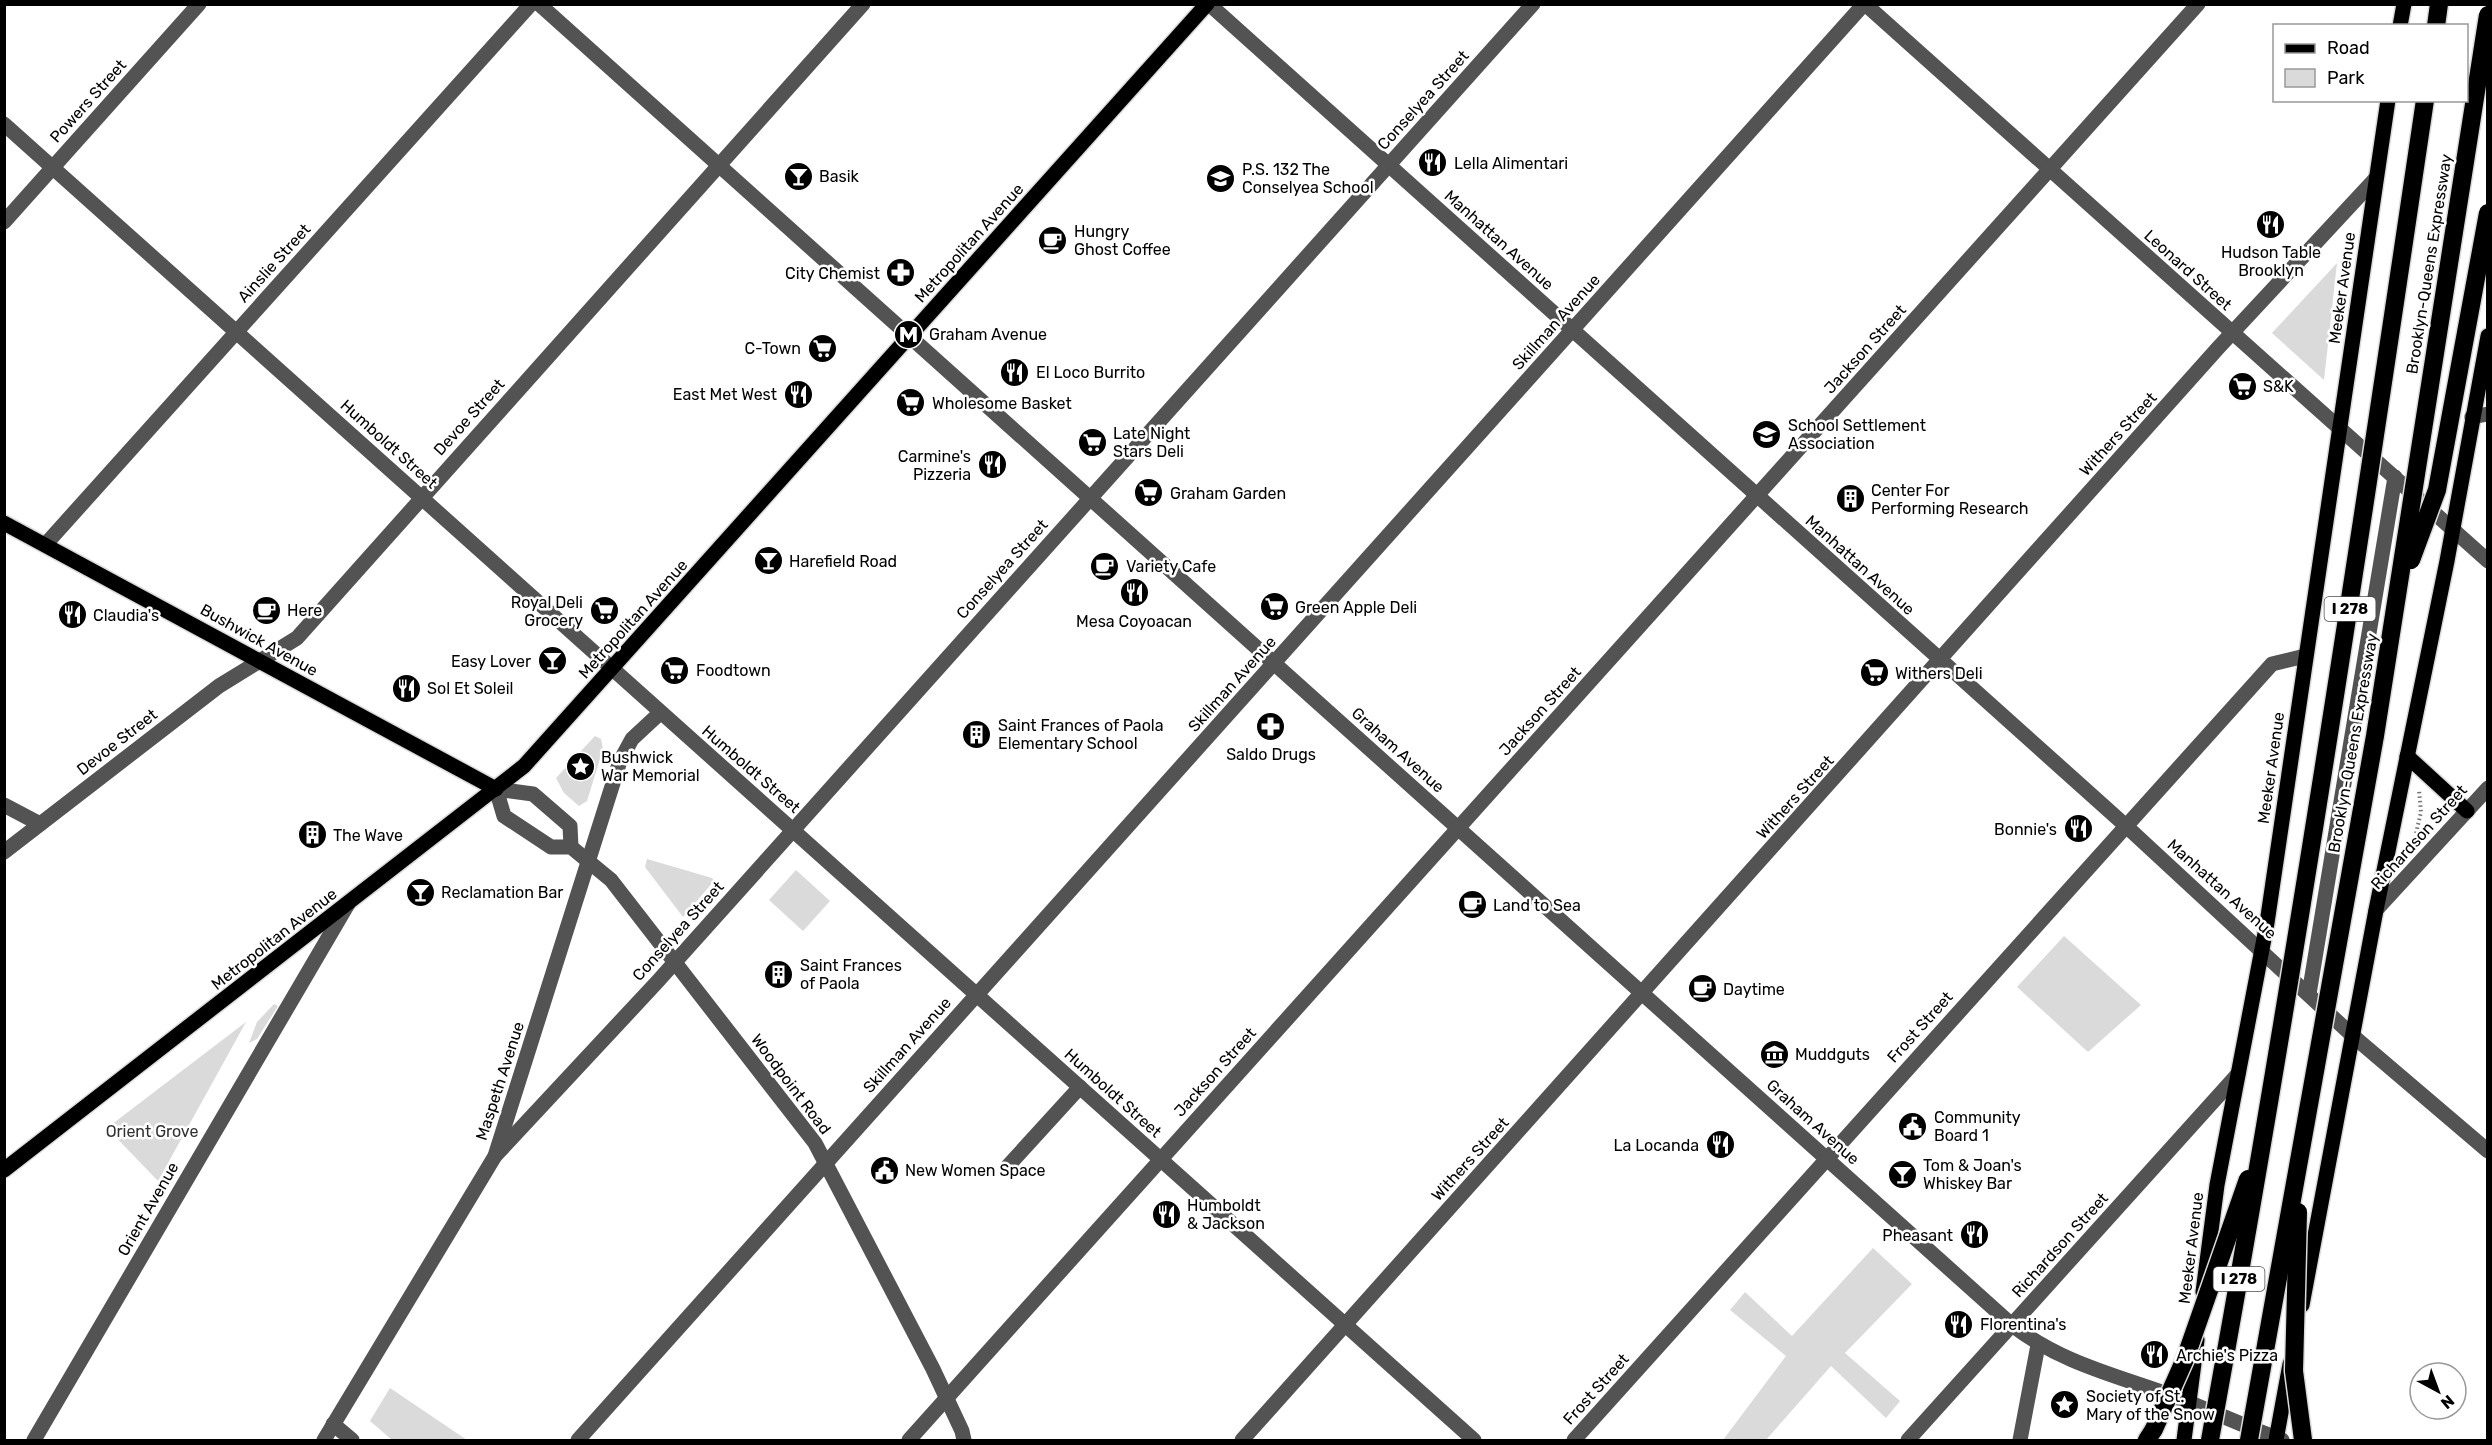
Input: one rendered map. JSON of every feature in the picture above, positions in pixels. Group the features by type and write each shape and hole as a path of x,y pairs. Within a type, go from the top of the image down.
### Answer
{"highway":[{"path":"2436,24 2439,4"},
{"name":"Brooklyn-Queens Expressway","path":"2249,1440 2369,771 2487,15"},
{"name":"Brooklyn-Queens Expressway","path":"2210,1440 2268,1117 2354,588 2425,102"},
{"path":"2397,598 2437,490 2487,213"},
{"path":"2147,1440 2188,1349 2268,1117"},
{"path":"2298,1160 2298,1286 2294,1371 2302,1440"}],"main road":[{"name":"Metropolitan Avenue","path":"4,1170 524,766 1208,4"},
{"path":"2400,24 2404,4"},
{"name":"Meeker Avenue","path":"2184,1440 2217,1185 2261,950 2388,102"},
{"path":"2278,1440 2376,910 2447,561 2451,527 2487,336"},
{"name":"Bushwick Avenue","path":"4,523 496,789"},
{"path":"2407,756 2467,811"}],"street":[{"name":"Powers Street","path":"4,222 199,4"},
{"name":"Ainslie Street","path":"45,545 531,4"},
{"name":"Graham Avenue","path":"540,4 2012,1325 2038,1345 2060,1356 2190,1403 2278,1440"},
{"name":"Devoe Street","path":"4,852 219,686 297,638 863,4"},
{"name":"Manhattan Avenue","path":"1208,4 2126,826 2353,1036 2487,1151"},
{"name":"Conselyea Street","path":"495,1156 676,961 1533,4"},
{"name":"Leonard Street","path":"1864,4 2232,333 2340,426 2487,561"},
{"name":"Skillman Avenue","path":"578,1440 1864,4"},
{"name":"Jackson Street","path":"909,1440 2198,4"},
{"name":"Humboldt Street","path":"4,124 1474,1440"},
{"name":"Withers Street","path":"1242,1440 2232,333 2376,178"},
{"path":"2472,417 2487,414"},
{"path":"2309,994 2396,477"},
{"name":"Frost Street","path":"1574,1440 2272,664 2305,656"},
{"name":"Maspeth Avenue","path":"324,1440 495,1156 591,861 620,760 632,739 660,713"},
{"name":"Richardson Street","path":"2376,910 2487,788"},
{"path":"496,789 533,794 570,826 572,847"},
{"name":"Woodpoint Road","path":"496,789 504,816 550,847 572,847 611,880 815,1143 947,1398 963,1431 964,1440"},
{"path":"4,805 40,824"},
{"name":"Orient Avenue","path":"34,1440 348,904"},
{"name":"Richardson Street","path":"1908,1440 2238,1074"},
{"path":"1008,1166 1080,1087"},
{"path":"2020,1440 2038,1345"},
{"path":"333,1424 352,1440"}],"path":[{"path":"2410,850 2421,812 2418,784"}],"green space":[{"path":"2337,263 2324,380 2272,333"},
{"path":"595,736 601,739 603,749 587,801 579,806 564,793 556,778"},
{"path":"647,859 712,878 714,881 683,917 645,867"},
{"path":"796,870 830,901 803,931 769,900"},
{"path":"2064,936 2141,1005 2088,1052 2017,987"},
{"path":"274,1004 278,1006 257,1039 249,1043 257,1022"},
{"name":"Orient Grove","path":"246,1022 158,1181 107,1128"},
{"path":"1873,1248 1912,1284 1845,1353 1900,1401 1886,1418 1831,1366 1766,1440 1723,1440 1786,1356 1730,1310 1745,1292 1792,1336"},
{"path":"390,1388 467,1440 392,1440 370,1421"}],"place":[{"name":"Lella Alimentari","path":"1433,163"},
{"name":"Basik","path":"798,176"},
{"name":"P.S. 132 The Conselyea School","path":"1221,178"},
{"name":"Hudson Table Brooklyn","path":"2271,224"},
{"name":"Hungry Ghost Coffee","path":"1053,240"},
{"name":"City Chemist","path":"901,273"},
{"name":"Graham Avenue","path":"908,334"},
{"name":"C-Town","path":"822,348"},
{"name":"El Loco Burrito","path":"1015,372"},
{"name":"S&K","path":"2242,386"},
{"name":"East Met West","path":"798,394"},
{"name":"Wholesome Basket","path":"911,403"},
{"name":"School Settlement Association","path":"1767,434"},
{"name":"Late Night Stars Deli","path":"1092,442"},
{"name":"Carmine's Pizzeria","path":"992,465"},
{"name":"Graham Garden","path":"1149,493"},
{"name":"Center For Performing Research","path":"1850,499"},
{"name":"Harefield Road","path":"768,561"},
{"name":"Variety Cafe","path":"1105,566"},
{"name":"Mesa Coyoacan","path":"1134,593"},
{"name":"Green Apple Deli","path":"1274,607"},
{"name":"Here","path":"266,610"},
{"name":"Royal Deli Grocery","path":"604,611"},
{"name":"Claudia's","path":"72,615"},
{"name":"Easy Lover","path":"552,661"},
{"name":"Foodtown","path":"675,670"},
{"name":"Withers Deli","path":"1874,673"},
{"name":"Sol Et Soleil","path":"406,688"},
{"name":"Saldo Drugs","path":"1271,726"},
{"name":"Saint Frances of Paola Elementary School","path":"977,734"},
{"name":"Bushwick War Memorial","path":"580,766"},
{"name":"Bonnie's","path":"2078,829"},
{"name":"The Wave","path":"312,835"},
{"name":"Reclamation Bar","path":"420,892"},
{"name":"Land to Sea","path":"1472,905"},
{"name":"Saint Frances of Paola","path":"779,974"},
{"name":"Daytime","path":"1702,989"},
{"name":"Muddguts","path":"1774,1054"},
{"name":"Community Board 1","path":"1913,1126"},
{"name":"La Locanda","path":"1720,1145"},
{"name":"New Women Space","path":"884,1170"},
{"name":"Tom & Joan's Whiskey Bar","path":"1902,1174"},
{"name":"Humboldt & Jackson","path":"1166,1214"},
{"name":"Pheasant","path":"1974,1235"},
{"name":"Florentina's","path":"1959,1324"},
{"name":"Archie's Pizza","path":"2155,1355"},
{"name":"Society of St. Mary of the Snow","path":"2065,1405"}]}
